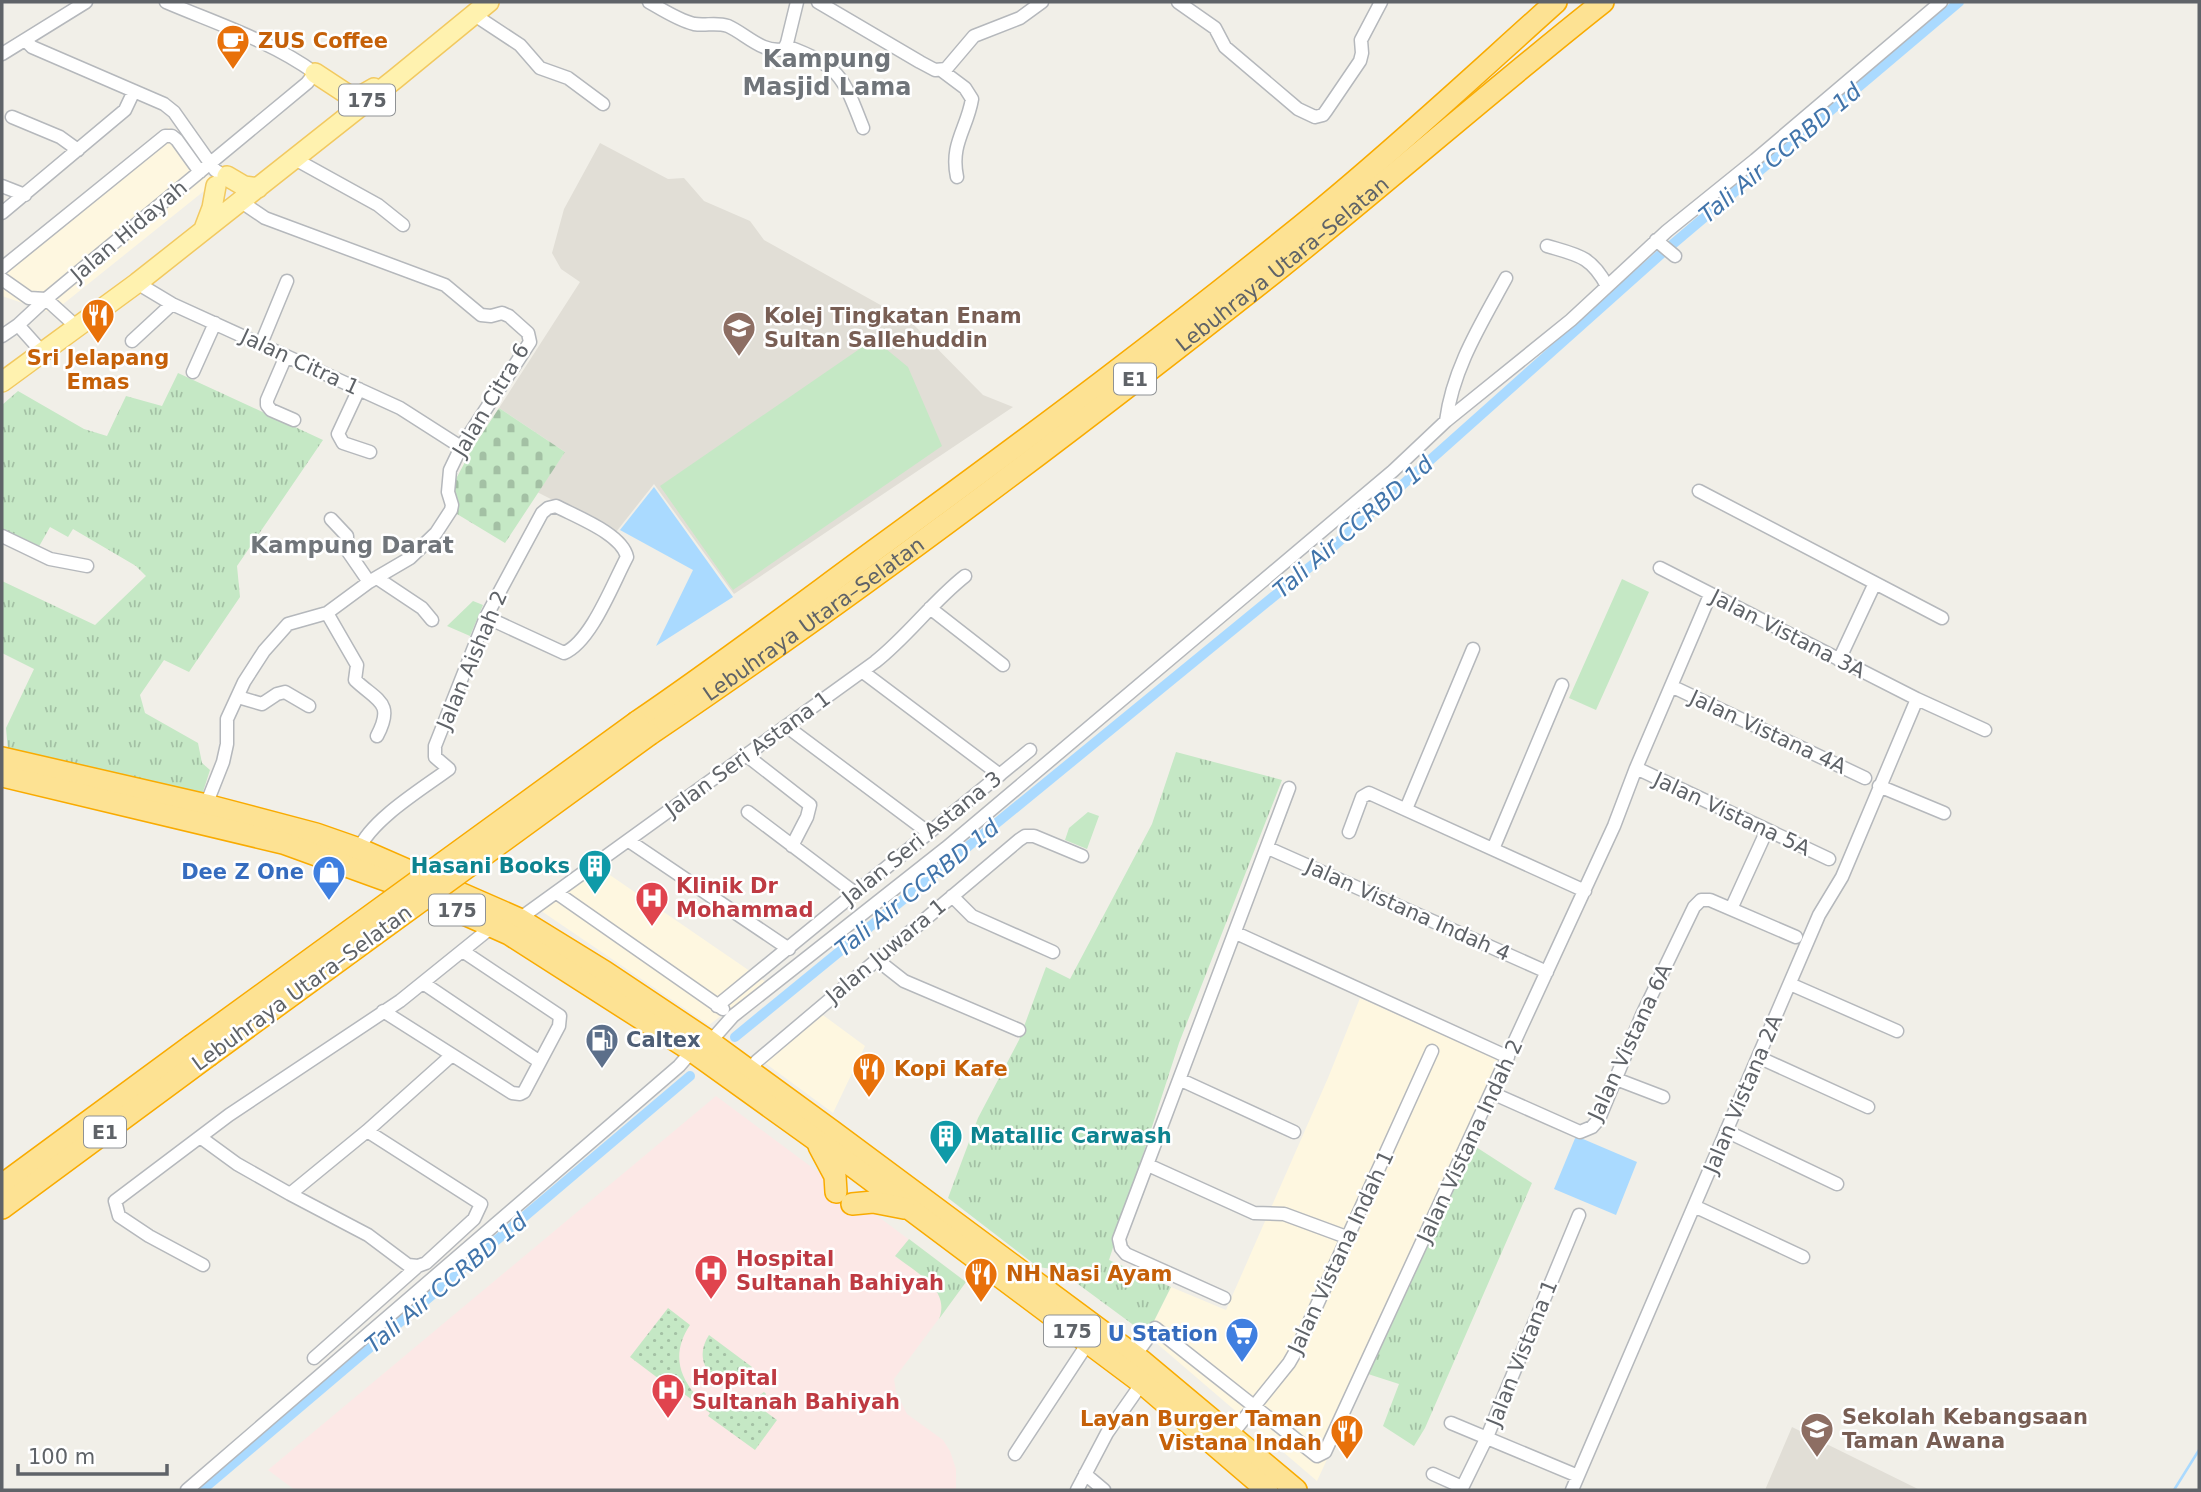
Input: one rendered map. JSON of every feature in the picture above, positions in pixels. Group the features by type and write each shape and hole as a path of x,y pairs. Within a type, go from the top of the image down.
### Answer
{"highway":[{"name":"Lebuhraya Utara–Selatan","path":"2,1185 199,1051 643,728 720,666 1081,398 1325,206 1556,2"},
{"name":"Lebuhraya Utara–Selatan","path":"643,728 781,645 1054,441 1289,260 1603,2"},
{"name":"175","path":"2,758 206,805 316,834 359,849 519,919 605,972 815,1139 868,1167 910,1209 1142,1383 1267,1490"},
{"name":"175","path":"2,776 284,843 399,885 492,926 701,1046 750,1071 868,1167 1130,1353 1296,1490"},
{"name":"Lebuhraya Utara–Selatan","path":"2,1208 199,1051"},
{"path":"815,1139 830,1163 844,1198 887,1203 910,1209"}],"main road":[{"name":"175","path":"2,382 137,283 489,2"},
{"path":"315,73 355,97 388,84"},
{"path":"204,229 211,214 217,174 244,186 244,198"}],"street":[{"path":"2,54 86,2"},
{"path":"153,2 213,28"},
{"path":"166,2 292,58 315,73"},
{"path":"649,2 693,24 731,27 771,50 781,50 786,46 797,2"},
{"path":"818,2 935,70 950,65 974,36 1020,18 1042,2"},
{"path":"1178,2 1215,28 1225,47 1272,88 1298,109 1315,117 1323,115 1360,61 1361,40 1381,2"},
{"path":"187,1490 472,1246 733,1016 956,840 1393,471 1446,421 1571,320 1607,286 1666,248 1755,160 1941,2"},
{"path":"473,14 520,45 540,68 568,78 603,104"},
{"path":"25,40 32,47 164,104 174,112 217,174 244,198"},
{"path":"786,46 818,59 843,79 863,128"},
{"path":"941,70 965,88 972,99 956,147 954,158 957,177"},
{"name":"Jalan Hidayah","path":"2,336 200,172 217,174 315,73"},
{"path":"2,213 125,110 134,91"},
{"path":"12,117 61,137 78,150"},
{"path":"2,268 161,139 183,125"},
{"path":"168,136 177,140 200,172"},
{"path":"293,158 379,205 403,225"},
{"path":"2,186 25,195"},
{"name":"Jalan Citra 6","path":"244,198 265,218 445,285 481,315 502,313 509,316 530,338 528,347 461,447 450,470 448,492 452,505 446,520 418,551 327,613"},
{"path":"1546,246 1594,264 1607,286"},
{"path":"1446,421 1453,390 1475,331 1506,278"},
{"path":"2,279 29,298 46,299 78,328"},
{"path":"261,344 287,281"},
{"name":"Jalan Citra 1","path":"137,283 172,303 412,414 461,447"},
{"path":"132,341 172,303"},
{"path":"193,372 215,323"},
{"path":"18,325 43,353"},
{"path":"286,356 267,405 271,410 294,420"},
{"path":"359,389 338,434 343,443 370,452"},
{"path":"1699,491 1942,618"},
{"name":"Jalan Aishah 2","path":"359,849 367,835 378,824 449,769 435,757 435,746 486,617 542,513 556,506 622,544 626,557 601,606 581,641 564,653 486,617"},
{"path":"331,519 347,536 347,550 373,580 422,608 432,620"},
{"path":"2,536 50,559 88,566"},
{"name":"Jalan Vistana 3A","path":"1660,568 1710,596 1985,730"},
{"name":"Jalan Seri Astana 1","path":"519,919 863,672 898,643 930,608 965,576"},
{"path":"1839,660 1875,583"},
{"name":"Jalan Vistana Indah 2","path":"1256,1407 1317,1456 1322,1455 1331,1441 1614,827 1636,768 1710,596"},
{"path":"930,608 1003,664"},
{"path":"206,805 223,762 227,744 227,719 254,666 282,629 294,621 327,613 357,666 355,680 381,702 386,717 377,736"},
{"path":"1406,809 1474,649"},
{"path":"863,672 1000,775"},
{"path":"1493,849 1562,685"},
{"name":"Jalan Vistana 4A","path":"1671,686 1865,778"},
{"path":"238,697 262,704 285,692 309,706"},
{"name":"Jalan Vistana 2A","path":"1572,1490 1819,915 1842,877 1917,699"},
{"path":"786,726 929,833"},
{"name":"Jalan Seri Astana 3","path":"718,1006 1030,750"},
{"path":"746,755 808,801 810,806 807,817 792,846"},
{"name":"Jalan Vistana 5A","path":"1636,768 1829,859"},
{"path":"1879,786 1944,813"},
{"path":"1224,1298 1135,1259 1121,1248 1119,1239 1290,788"},
{"path":"1349,832 1366,793 1585,891"},
{"path":"748,812 855,893"},
{"path":"1767,830 1731,909 1796,937"},
{"name":"Jalan Juwara 1","path":"750,1071 770,1050 1013,843 1025,836 1034,836 1082,856"},
{"path":"629,841 789,949"},
{"name":"Jalan Vistana Indah 4","path":"1268,848 1547,972"},
{"path":"557,893 733,1016"},
{"path":"952,896 972,916 1053,952"},
{"name":"Jalan Vistana 6A","path":"1492,1093 1580,1132 1592,1127 1599,1119 1642,1015 1694,907 1701,900 1710,900 1731,909"},
{"path":"204,1265 118,1216 115,1201 229,1115 400,1001 492,926"},
{"path":"1236,933 1508,1057"},
{"path":"383,1011 512,1093 524,1092 559,1026 560,1016 464,951"},
{"path":"876,959 904,981 1019,1030"},
{"path":"423,983 540,1062"},
{"path":"1790,984 1897,1031"},
{"name":"Jalan Vistana Indah 1","path":"1231,1435 1256,1407 1297,1349 1432,1051"},
{"path":"290,1194 367,1131 452,1055"},
{"path":"1758,1057 1868,1107"},
{"path":"1616,1079 1663,1097"},
{"path":"1181,1080 1294,1132"},
{"path":"314,1358 457,1235 474,1219 481,1204 367,1131"},
{"path":"1726,1132 1837,1184"},
{"path":"200,1137 237,1164 368,1235 408,1265 418,1266"},
{"path":"1148,1165 1254,1213 1277,1213 1300,1218 1349,1238"},
{"path":"1694,1206 1803,1257"},
{"name":"Jalan Vistana 1","path":"1462,1489 1487,1437 1579,1215"},
{"path":"1130,1353 1142,1346 1155,1328 1256,1407"},
{"path":"1015,1454 1088,1343"},
{"path":"1077,1490 1107,1433 1142,1383"},
{"path":"1451,1423 1578,1476"},
{"path":"1085,1474 1104,1490"},
{"path":"1433,1474 1462,1489"}],"shaded area":[{"path":"169,127 214,183 52,313 2,296 2,260"},
{"name":"Kolej Tingkatan Enam Sultan Sallehuddin","path":"600,143 668,179 684,178 704,201 750,221 764,240 911,322 983,395 1013,407 734,594 654,484 616,532 537,492 565,452 499,408 580,282 561,269 552,253 564,209"},
{"path":"588,860 766,982 709,1025 531,904"},
{"path":"1360,998 1510,1065 1317,1481 1147,1335 1171,1287 1226,1310 1328,1078"},
{"path":"812,1007 865,1046 833,1113 757,1057"},
{"name":"Hospital Sultanah Bahiyah","path":"716,1096 966,1282 894,1379 896,1392 907,1414 943,1440 950,1451 956,1469 956,1490 295,1490 268,1470"},
{"name":"Sekolah Kebangsaan Taman Awana","path":"1792,1427 1920,1490 1765,1490"}],"green space":[{"path":"874,339 908,367 942,446 733,590 660,486"},
{"path":"178,373 323,440 237,566 240,597 189,672 164,660 140,695 145,713 198,743 202,763 210,770 201,798 8,751 6,728 34,669 2,653 2,581 95,625 146,576 136,566 73,529 68,537 50,527 37,550 2,529 2,405 18,391 84,429 107,436 126,396 162,406"},
{"path":"499,408 565,452 505,543 457,514 459,504 450,490 472,449"},
{"path":"1622,579 1649,592 1596,710 1569,698"},
{"path":"473,601 483,605 470,636 447,626"},
{"path":"1176,752 1282,780 1179,1043 1109,1260 1171,1287 1147,1335 1059,1270 1038,1267 948,1198 978,1118 1019,1040 1046,967 1070,979 1152,824"},
{"path":"1088,812 1099,816 1087,849 1065,840 1069,828"},
{"path":"1473,1145 1532,1183 1425,1428 1414,1446 1383,1426 1399,1384 1368,1374"},
{"path":"909,1239 966,1282 939,1319 941,1308 936,1290 895,1256"},
{"path":"668,1308 690,1325 681,1343 679,1360 684,1377 695,1394 691,1399 677,1389 675,1391 630,1357"},
{"path":"709,1335 752,1367 732,1380 722,1380 713,1375 706,1368 703,1358"},
{"path":"764,1392 766,1394 758,1406 777,1420 755,1450 708,1416 710,1413 695,1402 699,1397 716,1405 740,1405"}],"water":[{"path":"654,487 733,597 656,646 693,570 620,530"},
{"path":"1576,1136 1637,1162 1616,1215 1554,1189"}],"waterway":[{"name":"Tali Air CCRBD 1d","path":"735,1037 1317,561 1661,254 1959,2"},
{"name":"Tali Air CCRBD 1d","path":"202,1490 690,1076"},
{"path":"2174,1490 2199,1450"}],"place":[{"name":"ZUS Coffee","path":"233,71"},
{"name":"Sri Jelapang Emas","path":"98,345"},
{"name":"Kolej Tingkatan Enam Sultan Sallehuddin","path":"739,358"},
{"name":"Hasani Books","path":"595,896"},
{"name":"Dee Z One","path":"329,902"},
{"name":"Klinik Dr Mohammad","path":"652,928"},
{"name":"Caltex","path":"602,1070"},
{"name":"Kopi Kafe","path":"869,1099"},
{"name":"Matallic Carwash","path":"946,1166"},
{"name":"Hospital Sultanah Bahiyah","path":"711,1301"},
{"name":"NH Nasi Ayam","path":"981,1304"},
{"name":"U Station","path":"1242,1364"},
{"name":"Hopital Sultanah Bahiyah","path":"668,1420"},
{"name":"Sekolah Kebangsaan Taman Awana","path":"1817,1459"},
{"name":"Layan Burger Taman Vistana Indah","path":"1347,1461"}],"district":[{"name":"Kampung Masjid Lama","path":"827,73"},
{"name":"Kampung Darat","path":"352,545"}]}
